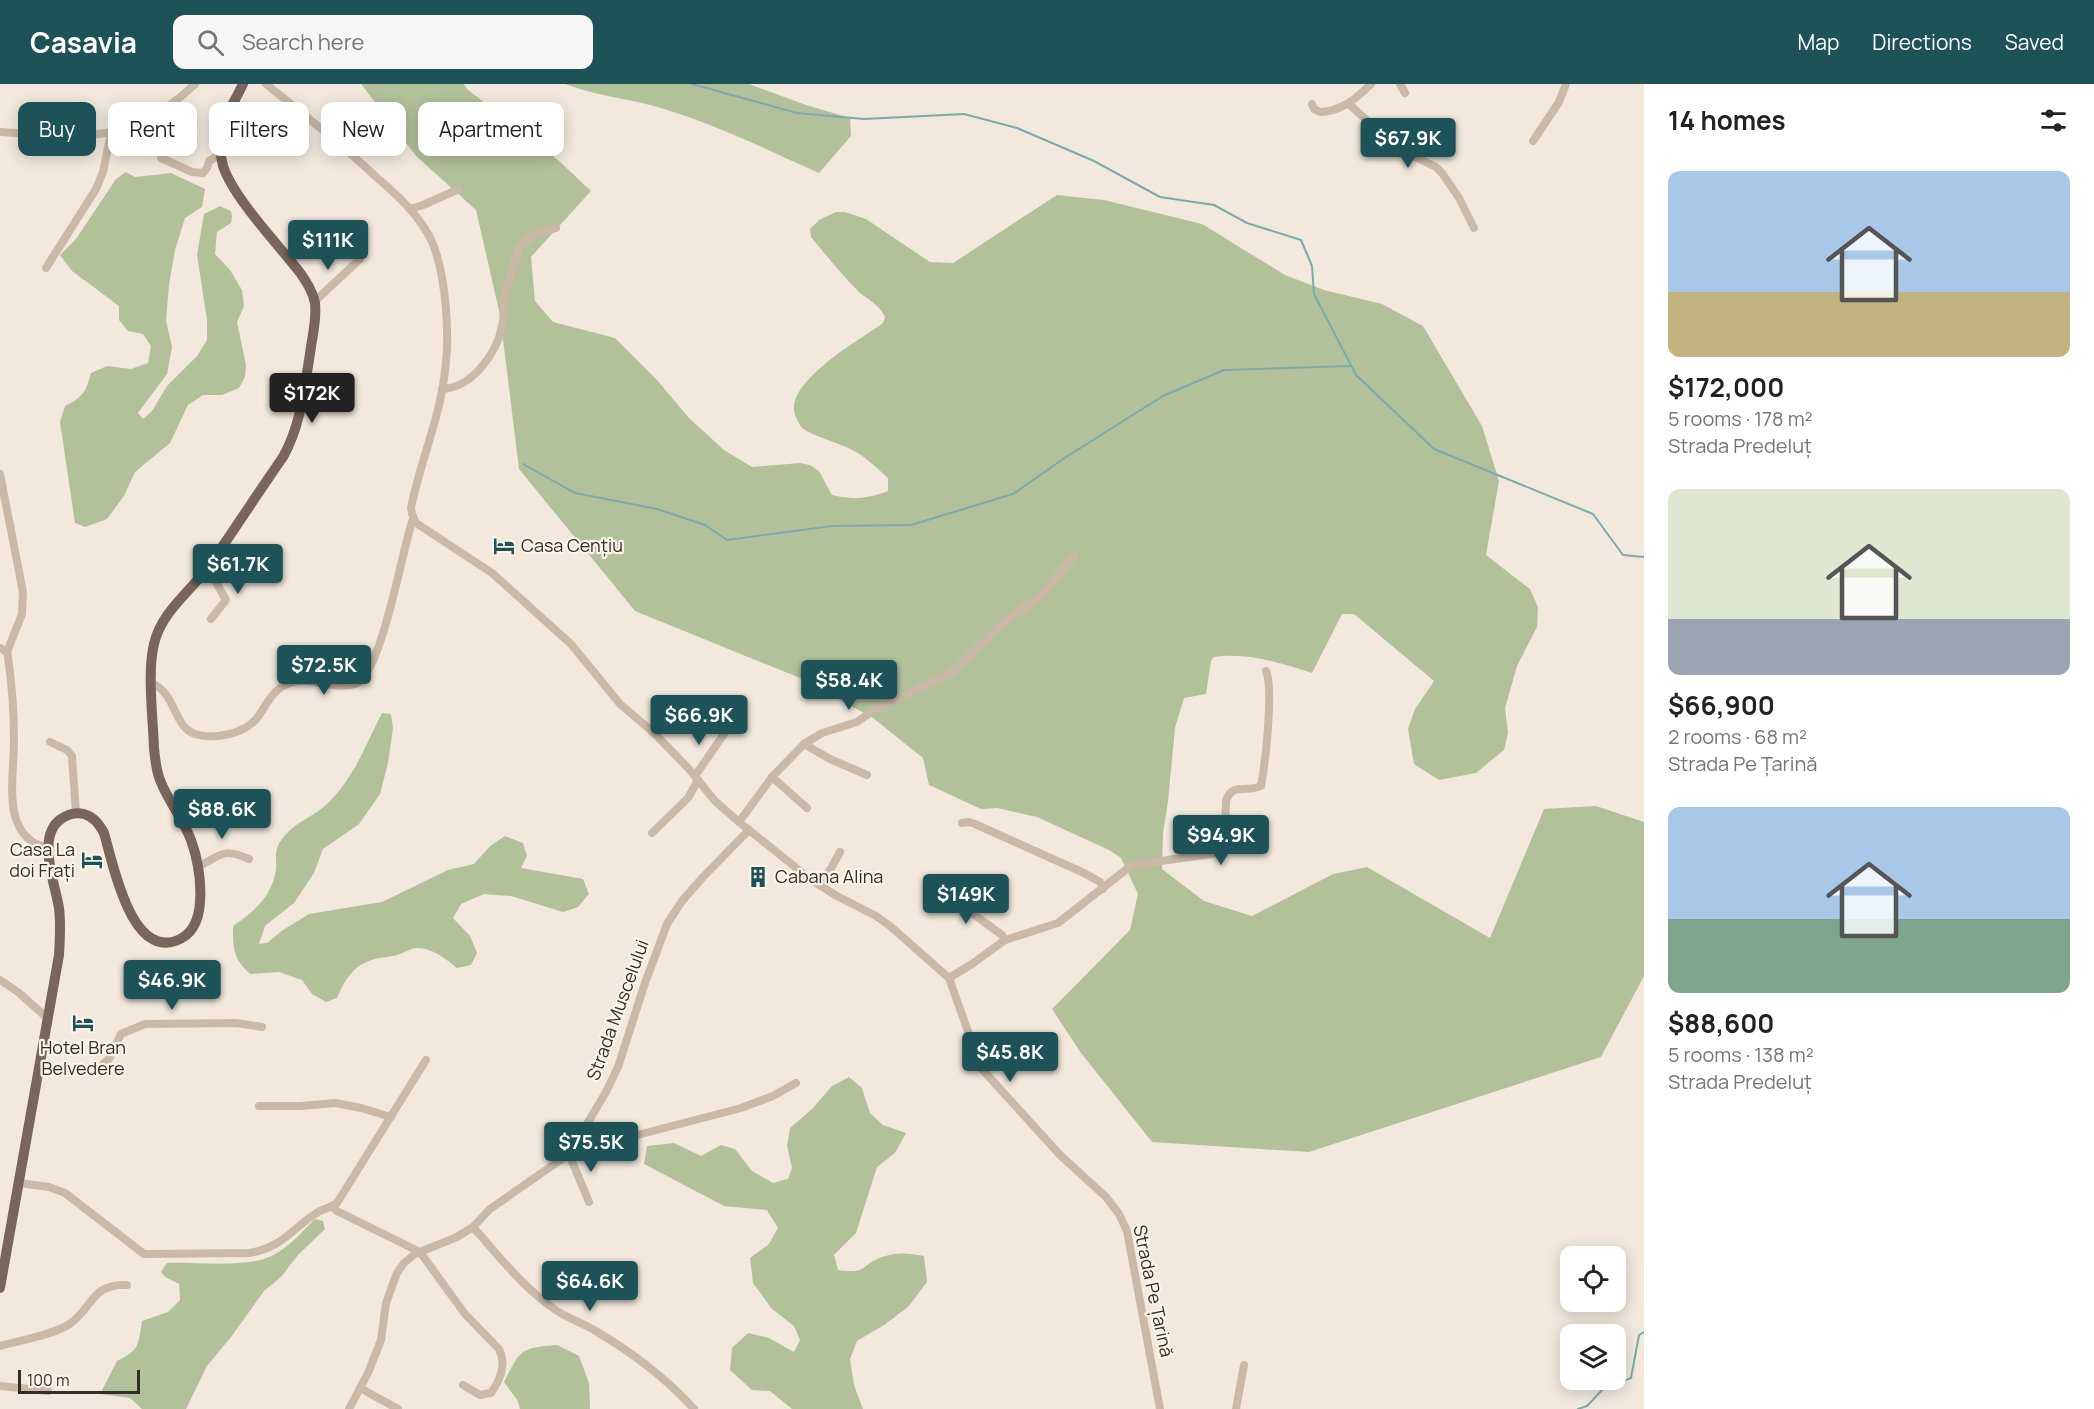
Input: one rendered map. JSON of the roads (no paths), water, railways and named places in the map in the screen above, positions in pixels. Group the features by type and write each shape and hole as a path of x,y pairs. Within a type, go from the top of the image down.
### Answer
{"main road":[{"path":"234,102 243,84"},
{"path":"0,1288 46,1017 59,955 60,926 48,848 50,832 58,821 76,813 85,814 99,824 104,833 121,890 133,920 141,931 158,941 166,942 184,937 195,924 200,903 198,867 190,839 158,776 154,750 152,658 157,633 168,615 208,568 283,457 300,415 313,336 315,301 307,282 232,185 221,156"}],"street":[{"path":"174,102 195,84"},
{"path":"152,683 164,690 182,724 192,733 208,736 245,729 256,719 273,694 288,683 318,681 337,685 358,684 368,674 387,619 413,519 412,502 442,389 447,350 442,282 433,244 410,209 343,146 266,84"},
{"path":"1312,104 1314,109 1320,112 1328,112 1349,104 1371,84"},
{"path":"1400,84 1405,93"},
{"path":"1533,141 1559,102 1566,84"},
{"path":"1349,104 1398,149 1442,172 1459,198 1474,228"},
{"path":"0,132 65,136 108,133"},
{"path":"46,268 96,189 103,172 108,148"},
{"path":"161,158 192,172 202,173 209,161 218,156"},
{"path":"410,209 459,189"},
{"path":"442,389 454,388 469,379 495,348 503,323 506,289 518,249 538,234 556,228"},
{"path":"315,301 360,260"},
{"path":"0,474 23,592 22,615 3,650 14,710 14,753 10,789 12,808 23,835 34,843 48,848"},
{"name":"Strada Pe Țarină","path":"413,519 492,573 571,644 620,704 654,733 715,801 739,822 821,886 890,926 949,978 976,1058 987,1078 1060,1155 1106,1197 1119,1214 1127,1231 1160,1409"},
{"path":"739,822 771,777 804,744 822,733 857,722 877,708 952,673 1002,624 1041,596 1074,556"},
{"path":"208,568 226,600 211,619"},
{"path":"949,978 1005,940 1058,923 1132,865 1218,853 1224,849 1228,794 1238,788 1261,786 1269,685 1266,671"},
{"path":"652,833 688,798 696,778 726,731"},
{"path":"50,742 67,750 72,756 76,813"},
{"path":"804,744 830,759 867,775"},
{"path":"771,777 807,808"},
{"path":"962,823 975,824 1084,873 1100,882 1103,889"},
{"name":"Strada Muscelului","path":"349,1409 381,1340 386,1303 393,1283 404,1263 420,1252 457,1237 473,1227 490,1209 570,1152 606,1092 618,1067 645,983 668,924 682,901 749,830"},
{"path":"198,867 224,852 233,852 249,859"},
{"path":"821,886 840,852"},
{"path":"946,894 1005,940"},
{"path":"0,980 18,992 46,1017"},
{"path":"104,1063 109,1059 121,1034 145,1024 236,1023 262,1027"},
{"path":"19,1183 49,1187 65,1193 144,1254 262,1251 276,1245 313,1215 332,1206 342,1196 426,1059"},
{"path":"589,1202 570,1152 741,1108 774,1096 796,1083"},
{"path":"259,1106 336,1103 391,1117"},
{"path":"332,1206 337,1211 420,1252 465,1314 482,1334 495,1344 502,1354 503,1368 499,1382 491,1393 480,1395 463,1386"},
{"path":"473,1227 497,1257 540,1297 558,1311 596,1330 650,1369 694,1409"},
{"path":"0,1346 68,1325 103,1288 127,1285"},
{"path":"1236,1409 1244,1365"},
{"path":"0,1386 48,1391"},
{"path":"360,1388 398,1409"}],"waterway":[{"path":"692,84 797,113 864,119 964,114 1017,128 1094,161 1160,197 1214,205 1247,223 1301,240 1312,266 1314,294 1356,375 1434,449 1593,514 1623,555 1644,557"},
{"path":"523,464 575,493 657,509 705,525 727,540 832,526 911,525 1013,494 1066,457 1163,396 1224,370 1351,366"},
{"path":"1578,1409 1587,1406 1603,1389 1631,1378 1639,1335 1644,1332"}],"place":[{"name":"Casa Cențiu","path":"504,546"},
{"name":"Casa La doi Frați","path":"92,860"},
{"name":"Cabana Alina","path":"758,877"},
{"name":"Hotel Bran Belvedere","path":"83,1023"}]}
